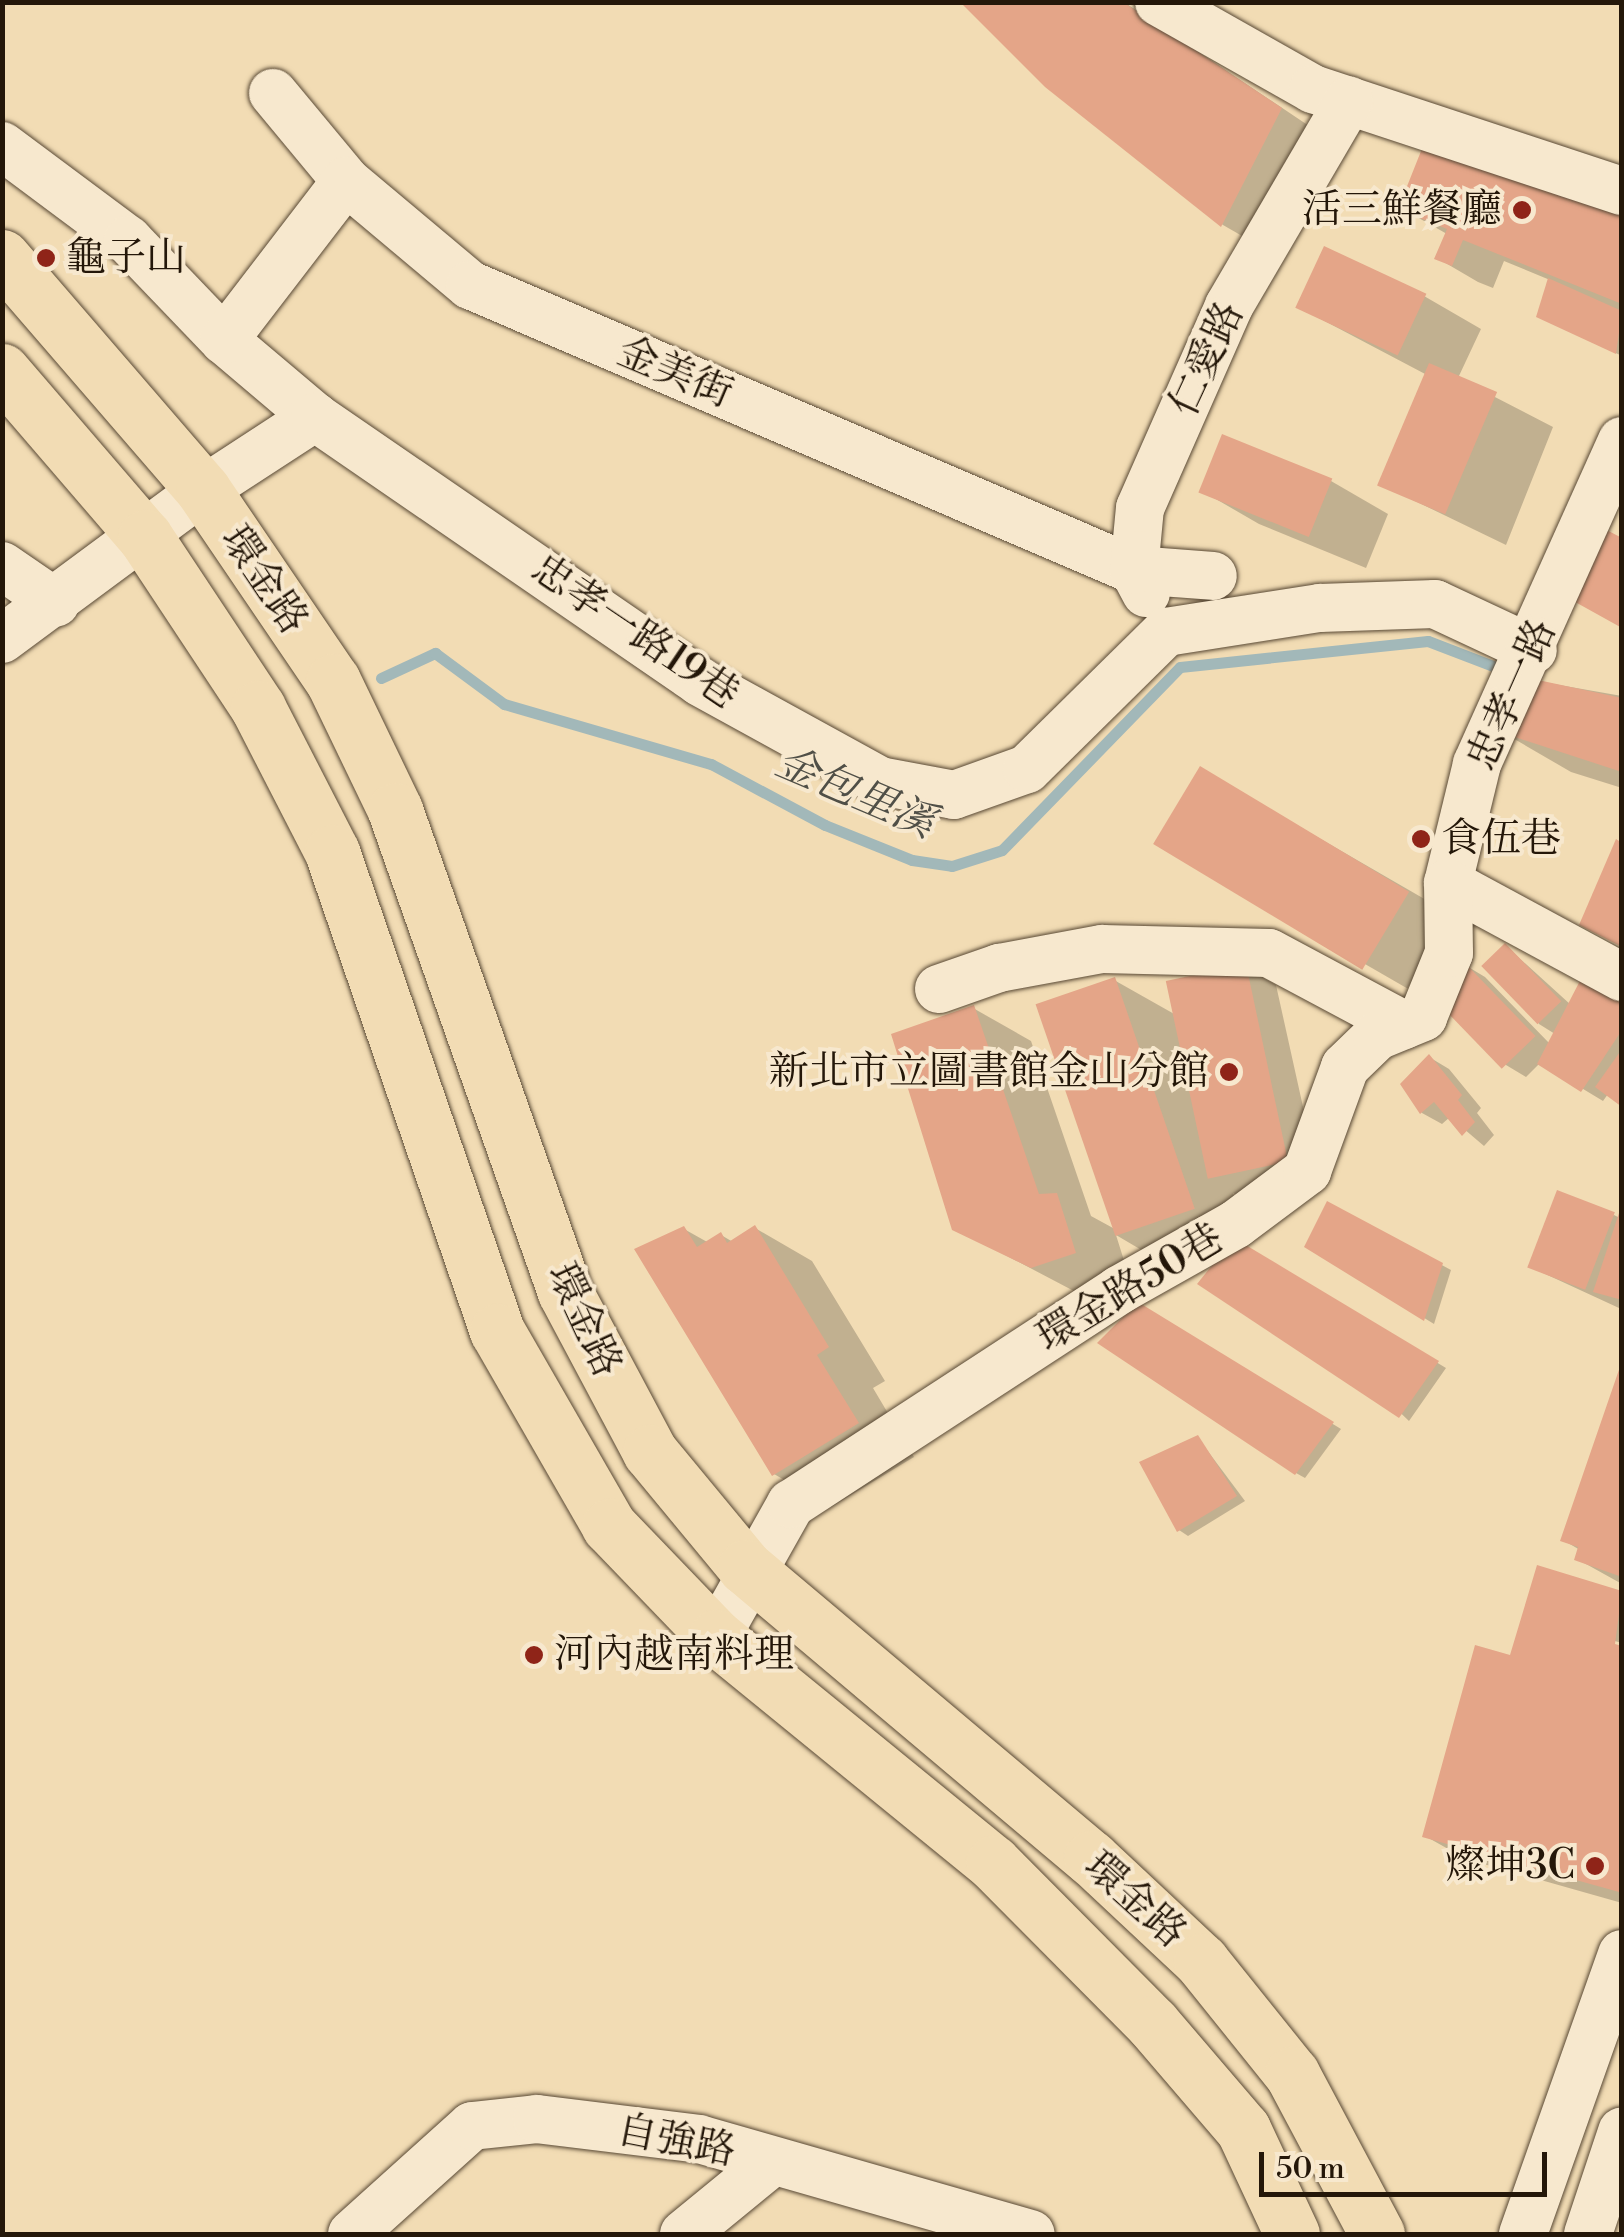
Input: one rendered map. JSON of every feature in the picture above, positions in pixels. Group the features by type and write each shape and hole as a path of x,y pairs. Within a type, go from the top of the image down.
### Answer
{"main road":[{"name":"環金路","path":"2,256 203,490 333,681 395,810 565,1292 650,1452 752,1574 1091,1858 1201,1960 1292,2074 1376,2234"},
{"name":"環金路","path":"2,371 145,537 258,708 332,852 497,1331 609,1526 716,1637 992,1863 1152,2024 1242,2129 1292,2234"}],"street":[{"path":"1159,2 1313,89 1622,191"},
{"name":"金美街","path":"273,93 346,181 470,286 1134,570 1213,576"},
{"name":"仁愛路","path":"1134,570 1140,508 1229,306 1350,101"},
{"name":"忠孝一路19巷","path":"2,146 128,240 224,340 316,417 700,682 880,781 954,795 1026,769 1166,632"},
{"path":"224,340 346,181"},
{"path":"2,639 145,537 203,490 316,417"},
{"name":"忠孝一路","path":"1448,883 1477,764 1533,650 1621,444"},
{"path":"2,566 56,602"},
{"path":"1134,570 1166,632 1320,608 1436,604 1533,650"},
{"path":"1448,883 1622,977"},
{"name":"環金路50巷","path":"716,1637 790,1504 1119,1290 1236,1224 1306,1172 1345,1068 1377,1036 1422,1017 1449,953 1448,883"},
{"path":"939,990 999,968 1102,949 1269,953 1404,1024"},
{"path":"1522,2234 1622,1954"},
{"name":"自強路","path":"352,2234 472,2126 537,2118 700,2139 1031,2234"},
{"path":"1588,2234 1622,2132"},
{"path":"684,2234 772,2162"}],"building":[{"path":"960,2 1123,2 1282,108 1221,227 1045,87"},
{"path":"1427,136 1622,215 1622,304 1463,240 1452,266 1434,259 1447,229 1398,209"},
{"path":"1324,246 1426,294 1398,355 1295,308"},
{"path":"1548,278 1622,311 1616,354 1536,317"},
{"path":"1429,363 1497,392 1445,514 1377,485"},
{"path":"1222,434 1332,479 1309,537 1198,492"},
{"path":"1599,526 1622,538 1622,628 1568,598"},
{"path":"1524,677 1622,698 1622,772 1493,730"},
{"path":"1200,766 1409,892 1362,970 1153,844"},
{"path":"1616,839 1622,843 1622,947 1579,925"},
{"path":"1505,943 1561,1001 1538,1024 1481,966"},
{"path":"1464,962 1536,1036 1502,1069 1430,995"},
{"name":"新北市立圖書館金山分館","path":"1246,964 1288,1162 1208,1179 1166,981"},
{"path":"1584,973 1622,994 1622,1030 1581,1092 1537,1064"},
{"path":"1115,977 1195,1209 1115,1236 1036,1004"},
{"path":"974,1005 1039,1194 1057,1193 1076,1253 1031,1268 952,1230 891,1034"},
{"path":"1622,1049 1622,1107 1595,1087"},
{"path":"1429,1054 1462,1095 1458,1100 1475,1122 1462,1136 1434,1102 1420,1114 1400,1084"},
{"path":"1557,1190 1615,1212 1585,1290 1527,1267"},
{"path":"1327,1201 1443,1263 1424,1321 1304,1247"},
{"path":"1622,1207 1622,1300 1593,1292"},
{"path":"755,1225 829,1347 817,1355 859,1423 772,1476 634,1249 684,1226 697,1247 721,1232 727,1243"},
{"path":"1234,1238 1439,1361 1399,1418 1197,1284"},
{"path":"1138,1302 1334,1422 1295,1475 1097,1343"},
{"path":"1622,1361 1622,1577 1574,1560 1578,1547 1560,1541"},
{"path":"1198,1435 1237,1496 1177,1532 1139,1462"},
{"path":"1537,1565 1622,1591 1615,1644 1622,1646 1619,1892 1422,1837 1475,1645 1510,1655"}],"waterway":[{"name":"金包里溪","path":"381,678 435,653 504,704 711,764 825,825 912,860 952,866 1002,850 1180,667 1428,641 1493,666"}],"place":[{"name":"活三鮮餐廳","path":"1522,210"},
{"name":"龜子山","path":"46,258"},
{"name":"食伍巷","path":"1421,839"},
{"name":"新北市立圖書館金山分館","path":"1229,1072"},
{"name":"河內越南料理","path":"534,1655"},
{"name":"燦坤3C","path":"1595,1866"}]}
